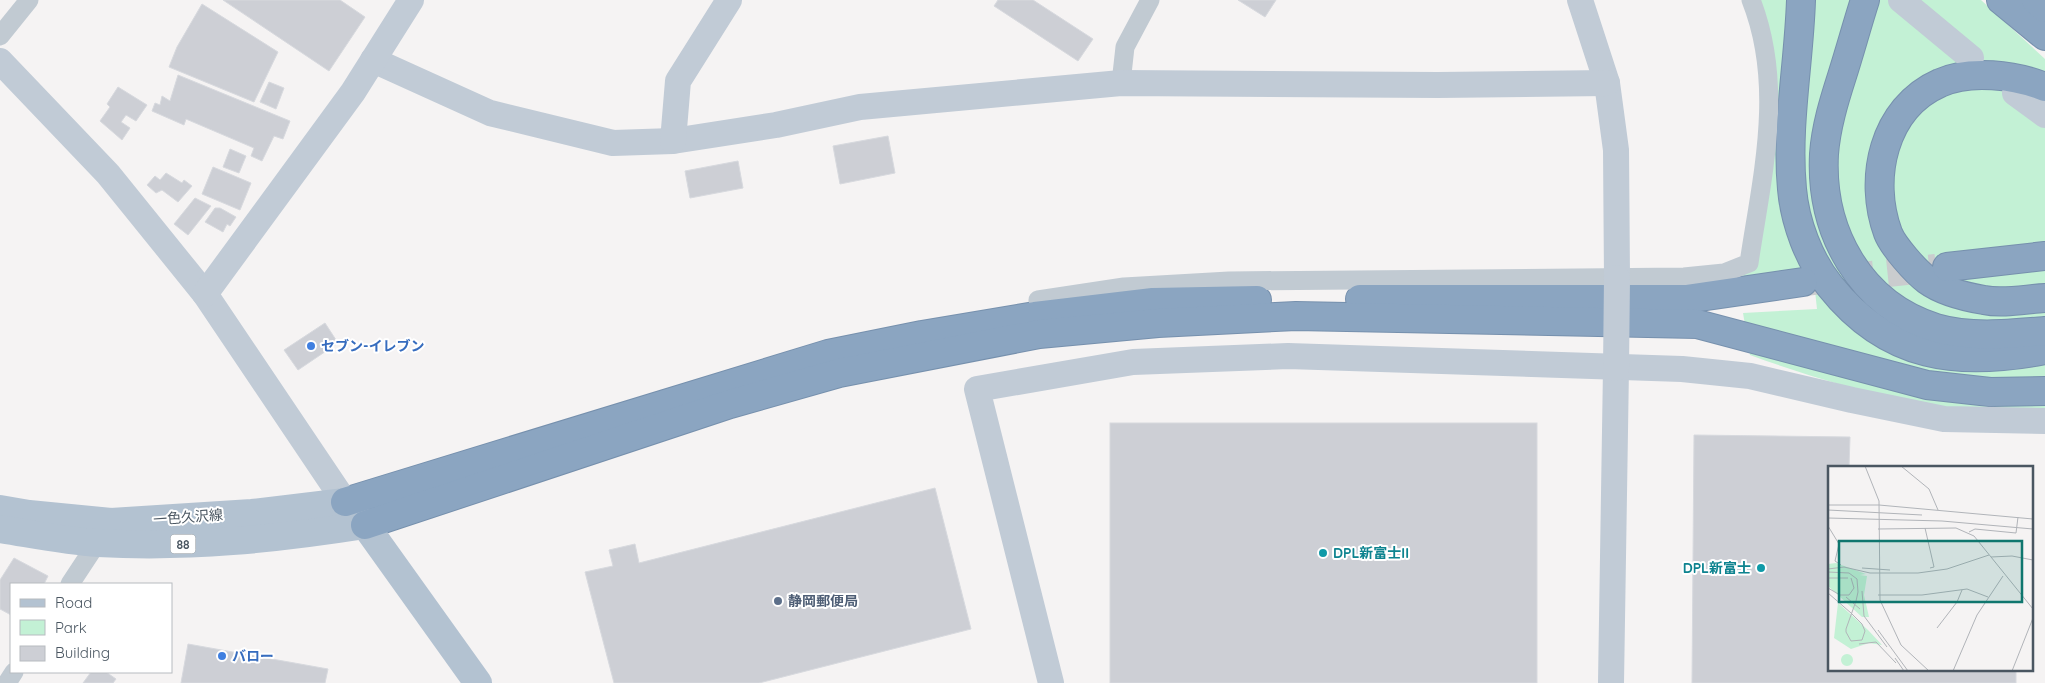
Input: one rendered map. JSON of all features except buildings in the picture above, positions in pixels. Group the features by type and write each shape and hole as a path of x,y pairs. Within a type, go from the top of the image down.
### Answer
{"highway":[{"path":"1801,0 1790,132 1792,191 1805,244 1821,275 1854,314 1894,342 1925,352 1958,358 1987,358 2045,350"},
{"path":"2001,0 2045,36"},
{"path":"2036,0 2045,8"},
{"path":"1869,11 1838,152 1838,189 1844,217 1856,244 1872,269 1891,287 1914,303 1941,314 1972,319 2006,320 2045,315"},
{"path":"1869,11 1831,112 1824,152 1824,185 1831,220 1843,253 1863,280 1886,301 1907,316 1937,328 1970,334 2045,331"},
{"path":"2045,87 2008,78 1974,75 1941,83 1918,98 1901,115 1881,156 1879,192 1888,235 1907,260 1928,280 1958,294 1986,301 2045,298"},
{"path":"1947,267 2045,256"},
{"path":"344,502 828,354 922,334 1035,316 1154,302 1497,298 1686,299 1803,282"},
{"path":"365,525 721,407 839,373 1039,334 1158,322 1296,316 1696,324 1812,353 1927,385 1990,392 2045,391"}],"main road":[{"name":"一色久沢線","path":"0,509 29,514 111,522 252,513 344,502"},
{"path":"344,502 365,525 478,683"},
{"name":"一色久沢線","path":"0,529 97,543 211,544 287,538 365,525"}],"street":[{"path":"0,36 29,0"},
{"path":"205,294 374,60 411,0"},
{"path":"673,141 678,81 729,0"},
{"path":"1121,83 1125,47 1150,0"},
{"path":"1580,0 1607,83 1616,150 1617,278 1611,683"},
{"path":"1038,300 1124,287 1229,281 1684,277 1724,272 1749,263 1764,179 1770,102 1764,46 1751,0"},
{"path":"1901,0 1971,58"},
{"path":"374,60 490,113 613,143 673,141 776,125 860,107 1121,83 1438,85 1607,83"},
{"path":"0,61 108,174 205,294 344,502"},
{"path":"2015,93 2045,115"},
{"path":"1051,683 977,389 1133,362 1268,357 1682,369 1750,376 1852,400 1944,418 2045,421"},
{"path":"71,583 97,543"}],"green space":[{"path":"1743,0 1981,0 2045,59 2045,431 1859,390 1750,355 1743,313 1817,309 1814,282 1730,279 1749,263 1769,81"}],"tunnel":[{"path":"1804,282 1936,268"}],"place":[{"name":"セブン-イレブン","path":"311,346"},
{"name":"DPL新富士II","path":"1323,553"},
{"name":"DPL新富士","path":"1761,568"},
{"name":"静岡郵便局","path":"778,601"},
{"name":"バロー","path":"222,656"}]}
